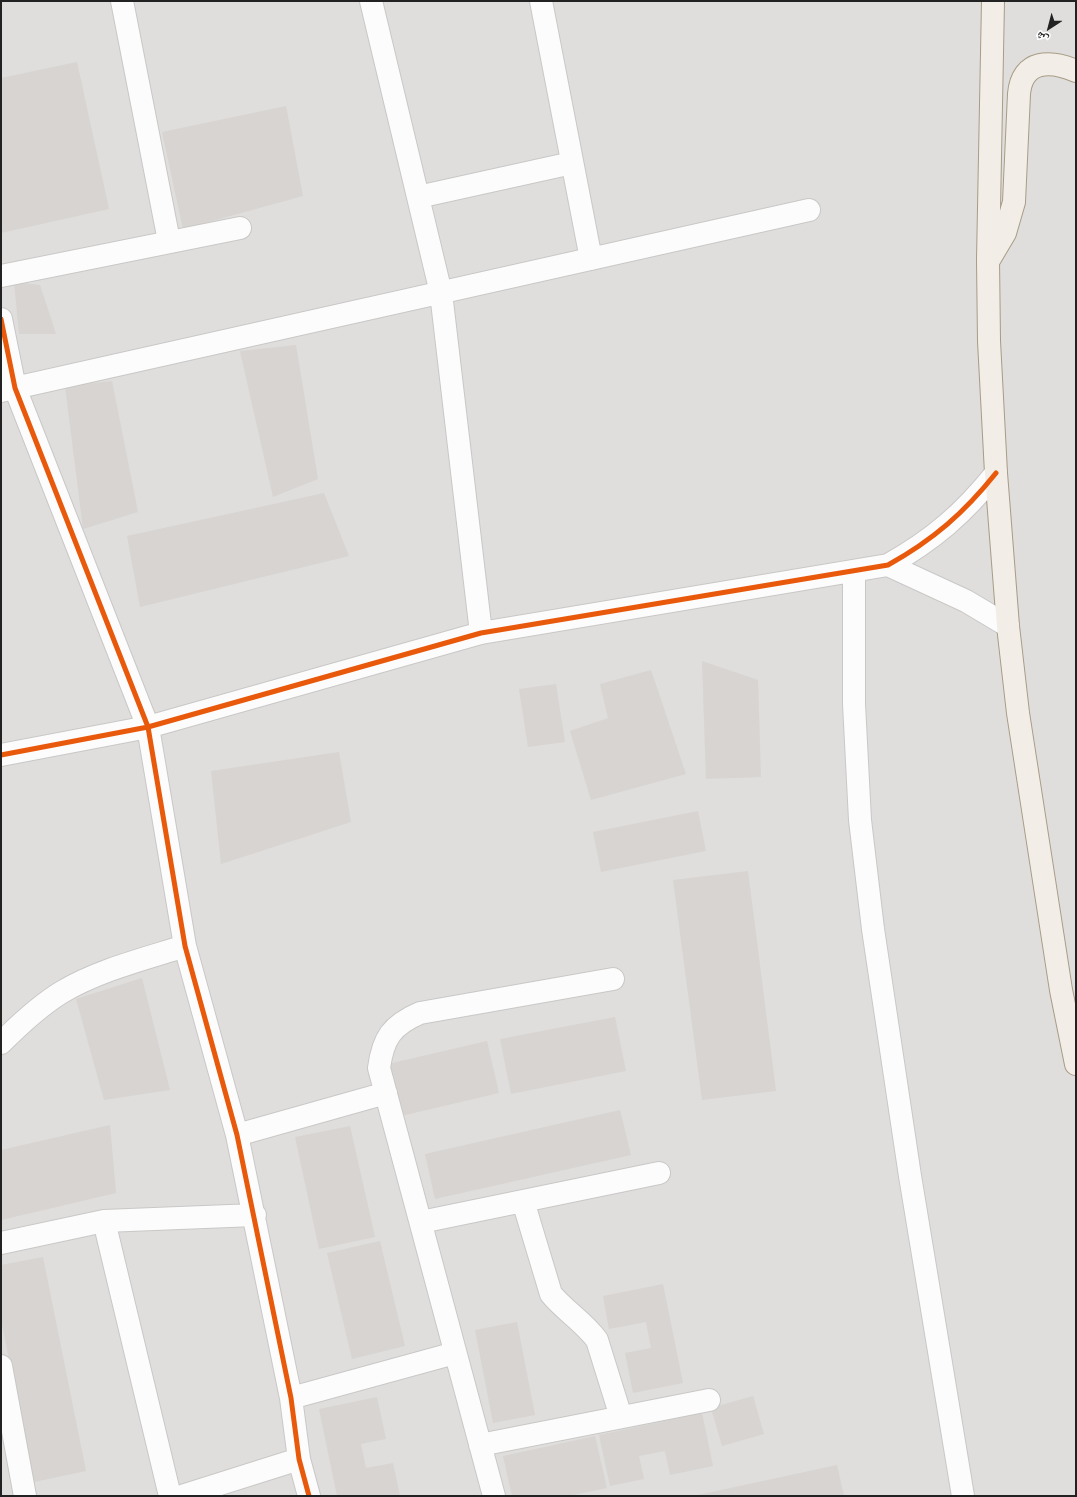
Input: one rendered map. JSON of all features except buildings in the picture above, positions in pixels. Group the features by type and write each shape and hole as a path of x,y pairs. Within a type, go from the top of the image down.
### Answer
{"main road":[{"path":"993,1 988,260 989,341 996,473 1008,626 1018,713 1059,983 1076,1064"},
{"path":"988,260 1005,233 1014,202 1019,94 1022,79 1026,72 1040,64 1063,66 1076,71"}],"street":[{"path":"122,1 169,241"},
{"path":"371,1 441,293 481,633"},
{"path":"540,1 591,259"},
{"path":"418,197 572,162"},
{"path":"8,390 809,210"},
{"path":"1,276 169,241 240,228"},
{"path":"1,319 8,390 148,727 185,946 237,1135 255,1215 291,1398 299,1459 309,1496"},
{"path":"1,755 148,727 481,633 854,572 888,565 913,551 937,534 958,516 996,473"},
{"path":"888,565 966,601 1008,626"},
{"path":"854,572 854,704 861,827 873,929 910,1176 963,1496"},
{"path":"1,1043 37,1010 62,992 89,978 185,946"},
{"path":"494,1496 379,1068 381,1050 390,1033 403,1020 420,1013 613,979"},
{"path":"237,1135 386,1093"},
{"path":"420,1222 659,1173"},
{"path":"524,1200 551,1294 560,1305 589,1330 597,1340 622,1417"},
{"path":"1,1243 104,1220 255,1215"},
{"path":"104,1220 170,1496"},
{"path":"291,1398 455,1354"},
{"path":"1,1366 25,1496"},
{"path":"480,1445 709,1400"},
{"path":"182,1496 299,1459"}],"shaded area":[{"path":"1,1 1076,1 1076,1496 1,1496"}],"cycle path":[{"path":"1,319 15,388 148,727 185,946 237,1135 291,1398 299,1459 309,1496"},
{"path":"1,755 148,727 481,633 888,565 919,546 947,525 972,501 996,473"}]}
